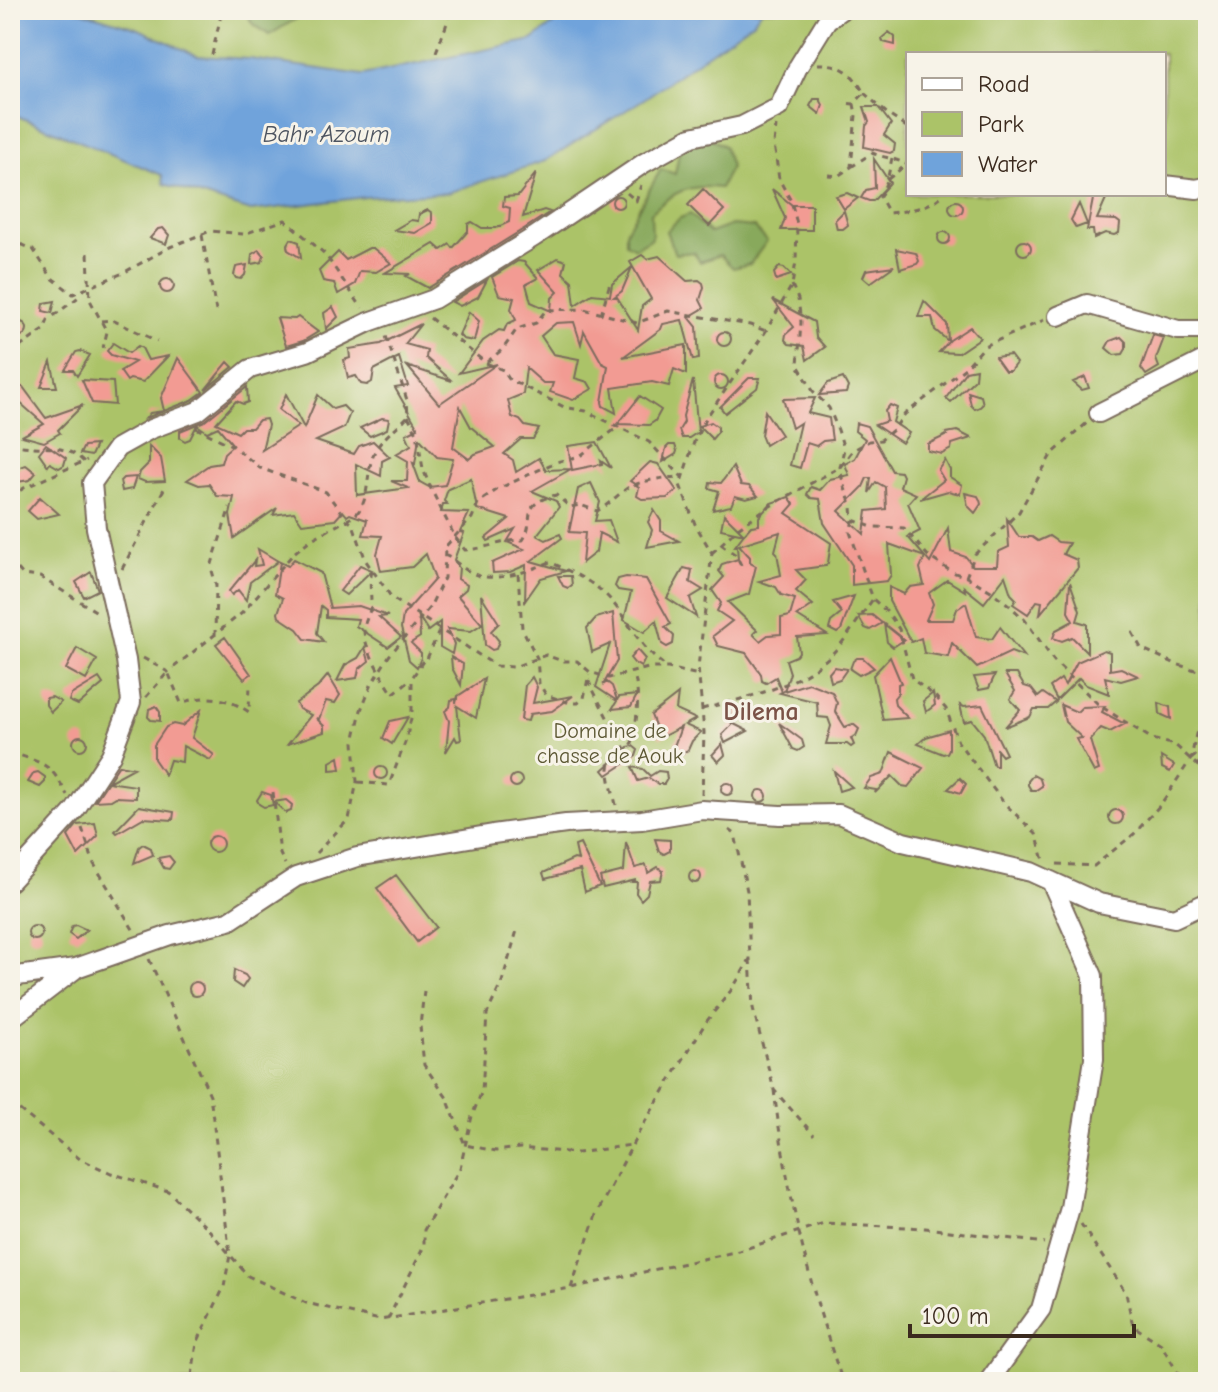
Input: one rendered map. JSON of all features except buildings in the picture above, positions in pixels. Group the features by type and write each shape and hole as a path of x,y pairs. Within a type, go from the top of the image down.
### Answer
{"street":[{"path":"10,881 75,810 111,755 131,702 123,646 96,528 92,483 117,448 151,429 198,411 250,369 307,352 375,320 434,299 644,163 691,137 742,126 779,107 803,58 827,20 841,10"},
{"path":"1166,185 1197,189 1208,186"},
{"path":"1058,316 1087,304 1178,330 1208,330"},
{"path":"1099,413 1208,358"},
{"path":"10,977 76,968 170,935 229,921 293,879 357,857 566,824 642,820 702,810 780,815 839,814 903,842 1031,872 1099,903 1174,918 1208,902"},
{"path":"989,1381 1041,1309 1070,1208 1094,1059 1093,976 1051,881"},
{"path":"10,1019 76,968"}],"path":[{"path":"212,55 222,10"},
{"path":"436,52 450,10"},
{"path":"803,58 817,64 831,63 843,68 854,76 864,93 906,127"},
{"path":"854,104 864,93"},
{"path":"845,103 854,104"},
{"path":"851,167 856,115 854,104"},
{"path":"702,810 699,675 712,553 695,524 680,485 694,442 706,418 766,331 792,285 797,224 791,201 779,179 774,144 779,107"},
{"path":"828,175 838,176 872,153 906,163"},
{"path":"892,158 880,197 889,213 912,211 936,202 942,196"},
{"path":"888,179 906,166"},
{"path":"73,294 210,231 244,234 285,220 325,254 375,320 401,376 408,416 417,433 423,469 455,537 465,550 485,549 504,540 523,540 527,535 530,510 541,499 556,495 570,507 580,505 597,511 612,503 628,488 666,477 682,477"},
{"path":"202,235 216,311"},
{"path":"10,240 33,249 52,278 73,294 90,300"},
{"path":"88,253 90,300 107,332 103,348"},
{"path":"601,314 610,283"},
{"path":"792,285 798,299 801,322 798,365 813,391 829,408 838,430 844,449 840,467 853,520 850,532 873,599 899,629 912,679 935,696 946,709 958,742 980,774 1036,834 1045,864 1094,866 1114,852 1161,804 1191,759 1208,746"},
{"path":"10,329 17,349 44,330 48,320 80,296"},
{"path":"415,306 486,363 503,370 509,379 564,407 586,411 649,442 682,477"},
{"path":"486,363 503,349 517,329 536,323 546,310 584,309 637,323 668,311 750,325 766,331"},
{"path":"712,553 765,509 840,467 852,451 869,441 881,440 905,414 964,369 985,346 1037,322 1058,316"},
{"path":"101,321 112,320 157,341"},
{"path":"966,577 975,554 1019,512 1051,455 1099,413"},
{"path":"129,708 145,699 168,672 242,613 294,553 310,540 362,510 372,456 382,438 408,416"},
{"path":"181,418 233,446 260,468 326,492 353,524 359,548 392,598 496,666 514,667 546,655 562,661 577,661 590,672 609,678 633,671 668,668 699,675"},
{"path":"313,857 349,819 357,782 356,727 372,683 396,646 422,618 444,578 445,547 472,518 478,503 498,489 556,462 580,456 618,427"},
{"path":"10,443 22,448 51,446 77,455 84,462"},
{"path":"10,497 117,448"},
{"path":"111,590 165,487"},
{"path":"215,636 216,585 211,567 230,507"},
{"path":"853,520 872,527 904,528 929,557 991,591 1017,612 1054,661 1099,705 1152,739 1175,745 1208,775"},
{"path":"12,531 10,558 23,575 40,577 97,612"},
{"path":"721,544 736,555 743,569"},
{"path":"444,555 457,560 471,573 498,577 518,574 550,562 590,581 615,605 652,658 668,668"},
{"path":"372,570 369,584 371,606 364,629 380,673 393,694 426,661 440,629"},
{"path":"518,574 522,628 537,658 539,683 546,695 578,703 584,698 590,672"},
{"path":"702,709 768,690 806,674 839,647 873,599"},
{"path":"1132,632 1141,648 1208,674"},
{"path":"123,646 168,672 181,703 195,698 214,697 237,704 249,712 250,684"},
{"path":"618,821 608,773 610,760 619,749 632,743 638,708 637,682 633,671"},
{"path":"357,782 389,785 412,714 412,678"},
{"path":"588,680 610,723"},
{"path":"1191,759 1196,734 1208,712"},
{"path":"10,752 46,764 56,773 75,810 94,864 143,946 210,1095 230,1255 224,1287 197,1343 191,1382"},
{"path":"1196,764 1208,763"},
{"path":"273,792 280,854 293,879"},
{"path":"724,826 735,834 747,891 753,1008 774,1090 786,1172 816,1301 843,1382"},
{"path":"388,1319 424,1246 424,1230 460,1168 472,1116 482,1091 487,1014 502,982 518,927"},
{"path":"571,1288 596,1215 632,1145 706,1022 733,988 750,959"},
{"path":"424,991 420,1026 424,1065 447,1098 465,1145"},
{"path":"774,1090 814,1135"},
{"path":"10,1102 80,1159 111,1173 168,1191 210,1231 248,1276 306,1303 380,1320 571,1288 739,1251 824,1223 925,1228 1060,1245"},
{"path":"465,1145 496,1151 520,1148 577,1153 632,1145"},
{"path":"1070,1208 1126,1293 1133,1326 1161,1344 1183,1382"}],"green space":[{"name":"Domaine de chasse de Aouk","path":"10,10 1208,10 1208,1382 10,1382"},
{"path":"249,10 311,10 269,35 252,23 246,13"},
{"path":"709,138 724,146 731,167 720,188 690,188 675,194 651,213 652,238 635,248 626,243 626,231 661,169 675,174 680,147"},
{"path":"690,214 710,233 732,225 754,227 767,241 750,264 733,268 720,255 700,262 694,252 675,254 666,231 680,218"}],"water":[{"name":"Bahr Azoum","path":"10,10 76,10 139,29 198,56 250,59 363,75 532,40 572,10 762,10 753,22 644,99 545,161 447,193 366,197 251,211 164,184 162,175 10,113"}],"district":[{"name":"Dilema","path":"761,711"}]}
